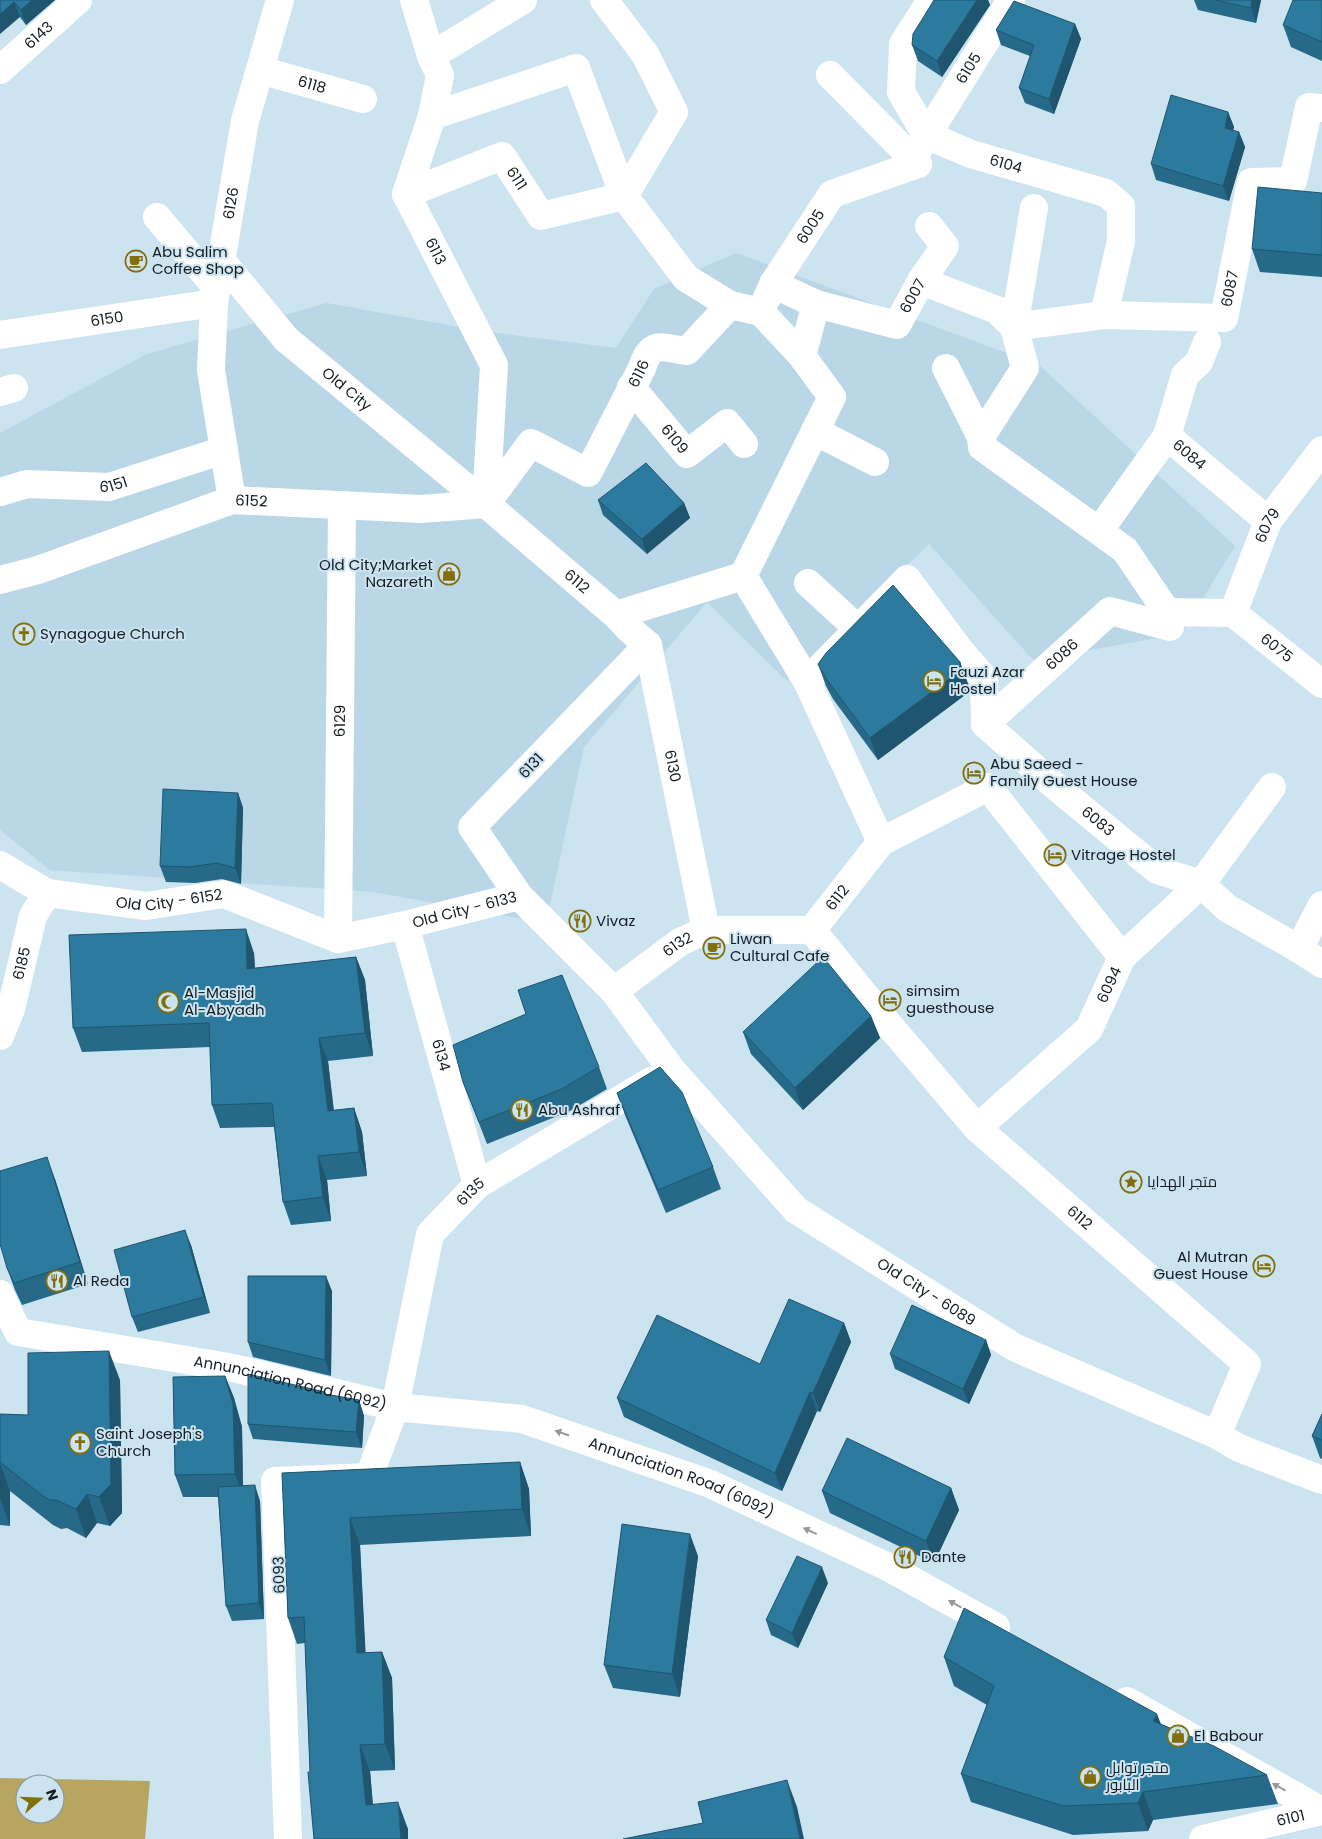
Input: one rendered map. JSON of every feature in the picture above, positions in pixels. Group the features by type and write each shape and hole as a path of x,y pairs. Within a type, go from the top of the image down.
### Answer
{"street":[{"name":"6143","path":"0,70 78,0"},
{"name":"6126","path":"232,500 211,370 215,295 245,121 280,0"},
{"path":"406,194 432,116 440,75 431,56 414,0"},
{"path":"431,56 523,0"},
{"path":"604,0 644,54 674,112 624,196"},
{"path":"918,164 919,147 926,135 901,92 903,44 931,0"},
{"name":"6105","path":"926,135 1011,0"},
{"path":"432,116 576,68 624,196 686,278 730,305 761,312 802,356 832,397 743,576 616,615 648,645"},
{"name":"6118","path":"260,70 363,99"},
{"path":"830,75 918,164"},
{"name":"6087","path":"1014,327 1104,315 1224,318 1251,182 1293,182 1309,107 1322,108"},
{"name":"6104","path":"926,135 971,154 1106,193 1121,206 1121,241 1104,315"},
{"name":"6111","path":"406,194 502,156 541,216 624,196"},
{"name":"6005","path":"761,312 773,284 832,194 918,164"},
{"name":"6113","path":"406,194 494,365 486,504"},
{"path":"981,437 1025,368 1014,327 1034,208"},
{"path":"157,218 215,295"},
{"name":"6007","path":"773,284 816,304 897,325 921,281 945,246 929,226"},
{"name":"Old City","path":"221,260 286,339 486,504"},
{"path":"921,281 997,310 1014,327"},
{"name":"6150","path":"0,335 215,295"},
{"path":"802,356 816,304"},
{"name":"6116","path":"486,504 531,443 588,473 642,368 646,355 651,349 656,347 687,351 730,305"},
{"name":"6084","path":"1207,342 1199,362 1185,375 1168,436 1268,521"},
{"path":"946,368 981,437 982,447 1125,550 1167,612 1233,613"},
{"name":"6109","path":"631,388 687,454 727,423 744,444"},
{"path":"815,431 875,462"},
{"path":"1099,531 1168,436"},
{"name":"6151","path":"0,492 27,484 109,487 224,450"},
{"name":"6079","path":"1233,613 1268,521 1322,450"},
{"name":"6152","path":"0,580 38,570 232,500 421,509 486,504"},
{"name":"6112","path":"486,504 616,615"},
{"name":"6129","path":"338,939 342,505"},
{"path":"743,576 807,681 881,842 988,787 1122,957"},
{"path":"807,681 907,579 962,653 984,678 985,724"},
{"path":"808,583 858,629"},
{"name":"6086","path":"985,724 1110,611 1170,628 1167,612"},
{"name":"6075","path":"1233,613 1322,684"},
{"name":"6131","path":"519,896 472,827 648,645"},
{"name":"6130","path":"648,645 706,930"},
{"name":"6083","path":"985,724 1055,786 1157,870 1201,884 1227,908 1300,948 1322,964"},
{"name":"6094","path":"977,1128 1089,1029 1122,957 1201,884 1272,787"},
{"name":"6112","path":"881,842 812,930 889,1025 977,1128 1248,1364 1217,1436"},
{"name":"Old City - 6152","path":"0,865 47,893 146,906 224,894 338,939"},
{"name":"6185","path":"0,1036 11,1008 33,916 47,893"},
{"name":"Old City - 6133","path":"338,939 404,925 519,896 614,991"},
{"path":"1300,948 1322,905"},
{"name":"6134","path":"404,925 477,1185"},
{"name":"6132","path":"614,991 680,942 706,930 812,930"},
{"name":"Old City - 6089","path":"614,991 671,1069 796,1210 1014,1347 1217,1436 1239,1448 1322,1480"},
{"name":"6135","path":"395,1407 430,1234 477,1185 671,1069"},
{"name":"Annunciation Road (6092)","path":"0,1294 18,1332 229,1367 395,1407 522,1419 708,1483 886,1566 1020,1641"},
{"name":"6093","path":"288,1839 275,1481 369,1477 395,1407"},
{"path":"1106,1689 1321,1811"},
{"name":"6101","path":"1203,1839 1321,1811"}],"shaded area":[{"name":"Old City;Market Nazareth","path":"736,253 1039,365 1235,546 1181,634 1033,660 929,544 787,681 707,602 584,747 546,923 373,892 50,870 0,830 0,433 147,354 327,303 481,331 616,348 654,289"},
{"path":"0,1778 15,1778 15,1824 65,1824 65,1779 150,1781 145,1839 0,1839"}],"building":[{"path":"0,0 32,0 21,10 14,2 0,14"},
{"path":"934,0 977,0 937,61 912,45 913,34"},
{"path":"1215,0 1252,0 1251,8"},
{"path":"1293,0 1322,0 1322,42 1283,25"},
{"path":"1014,1 1075,24 1049,99 1019,88 1034,45 996,30"},
{"path":"1171,95 1228,112 1225,128 1239,132 1223,186 1151,164"},
{"path":"1258,187 1322,193 1322,255 1252,249"},
{"path":"646,463 684,503 642,539 598,500"},
{"name":"Fauzi Azar Hostel","path":"893,585 960,662 961,670 870,738 825,677 818,664 826,653"},
{"path":"163,789 238,793 235,868 217,863 190,867 160,866"},
{"path":"246,929 247,969 356,957 365,1033 319,1038 328,1111 354,1108 359,1152 318,1156 323,1197 283,1202 272,1103 212,1105 209,1023 73,1028 69,935"},
{"path":"823,957 871,1016 795,1088 743,1032"},
{"path":"562,975 599,1067 562,1089 479,1122 463,1082 453,1045 526,1014 518,990"},
{"path":"660,1067 682,1092 713,1167 658,1190 617,1093"},
{"path":"47,1157 80,1262 14,1283 7,1268 0,1244 0,1171"},
{"path":"185,1230 204,1297 132,1317 114,1250"},
{"path":"248,1276 326,1276 325,1360 248,1342"},
{"path":"789,1299 844,1323 813,1393 810,1392 775,1473 617,1398 657,1315 760,1364"},
{"path":"912,1305 986,1340 963,1389 890,1354"},
{"name":"Saint Joseph's Church","path":"109,1351 111,1484 99,1497 87,1494 76,1509 43,1496 0,1462 0,1414 28,1415 28,1353"},
{"path":"248,1374 325,1392 325,1394 359,1400 356,1432 248,1424"},
{"path":"225,1376 233,1404 235,1474 175,1475 173,1377"},
{"path":"1322,1414 1322,1440 1312,1436"},
{"path":"847,1438 951,1488 926,1541 822,1491"},
{"path":"520,1462 522,1509 350,1518 357,1653 382,1652 385,1744 360,1745 366,1805 398,1802 401,1839 314,1839 308,1772 310,1772 304,1617 288,1618 282,1473"},
{"path":"255,1485 259,1603 226,1606 218,1487"},
{"path":"622,1524 690,1534 672,1674 604,1665"},
{"path":"797,1556 822,1567 792,1633 766,1620"},
{"path":"964,1608 1157,1714 1153,1721 1214,1746 1267,1775 1143,1792 1138,1803 1063,1806 961,1774 994,1686 944,1657"},
{"path":"787,1780 800,1839 623,1839 703,1823 698,1802"}],"place":[{"name":"Abu Salim Coffee Shop","path":"136,261"},
{"name":"Old City;Market Nazareth","path":"449,574"},
{"name":"Synagogue Church","path":"24,634"},
{"name":"Fauzi Azar Hostel","path":"934,681"},
{"name":"Abu Saeed - Family Guest House","path":"974,773"},
{"name":"Vitrage Hostel","path":"1055,855"},
{"name":"Vivaz","path":"580,921"},
{"name":"Liwan Cultural Cafe","path":"714,948"},
{"name":"simsim guesthouse","path":"890,1000"},
{"name":"Al-Masjid Al-Abyadh","path":"168,1002"},
{"name":"Abu Ashraf","path":"522,1110"},
{"name":"متجر الهدايا","path":"1131,1182"},
{"name":"Al Mutran Guest House","path":"1264,1266"},
{"name":"Al Reda","path":"57,1281"},
{"name":"Saint Joseph's Church","path":"80,1443"},
{"name":"Dante","path":"905,1557"},
{"name":"El Babour","path":"1178,1736"},
{"name":"متجر توابل البابور","path":"1090,1777"}]}
